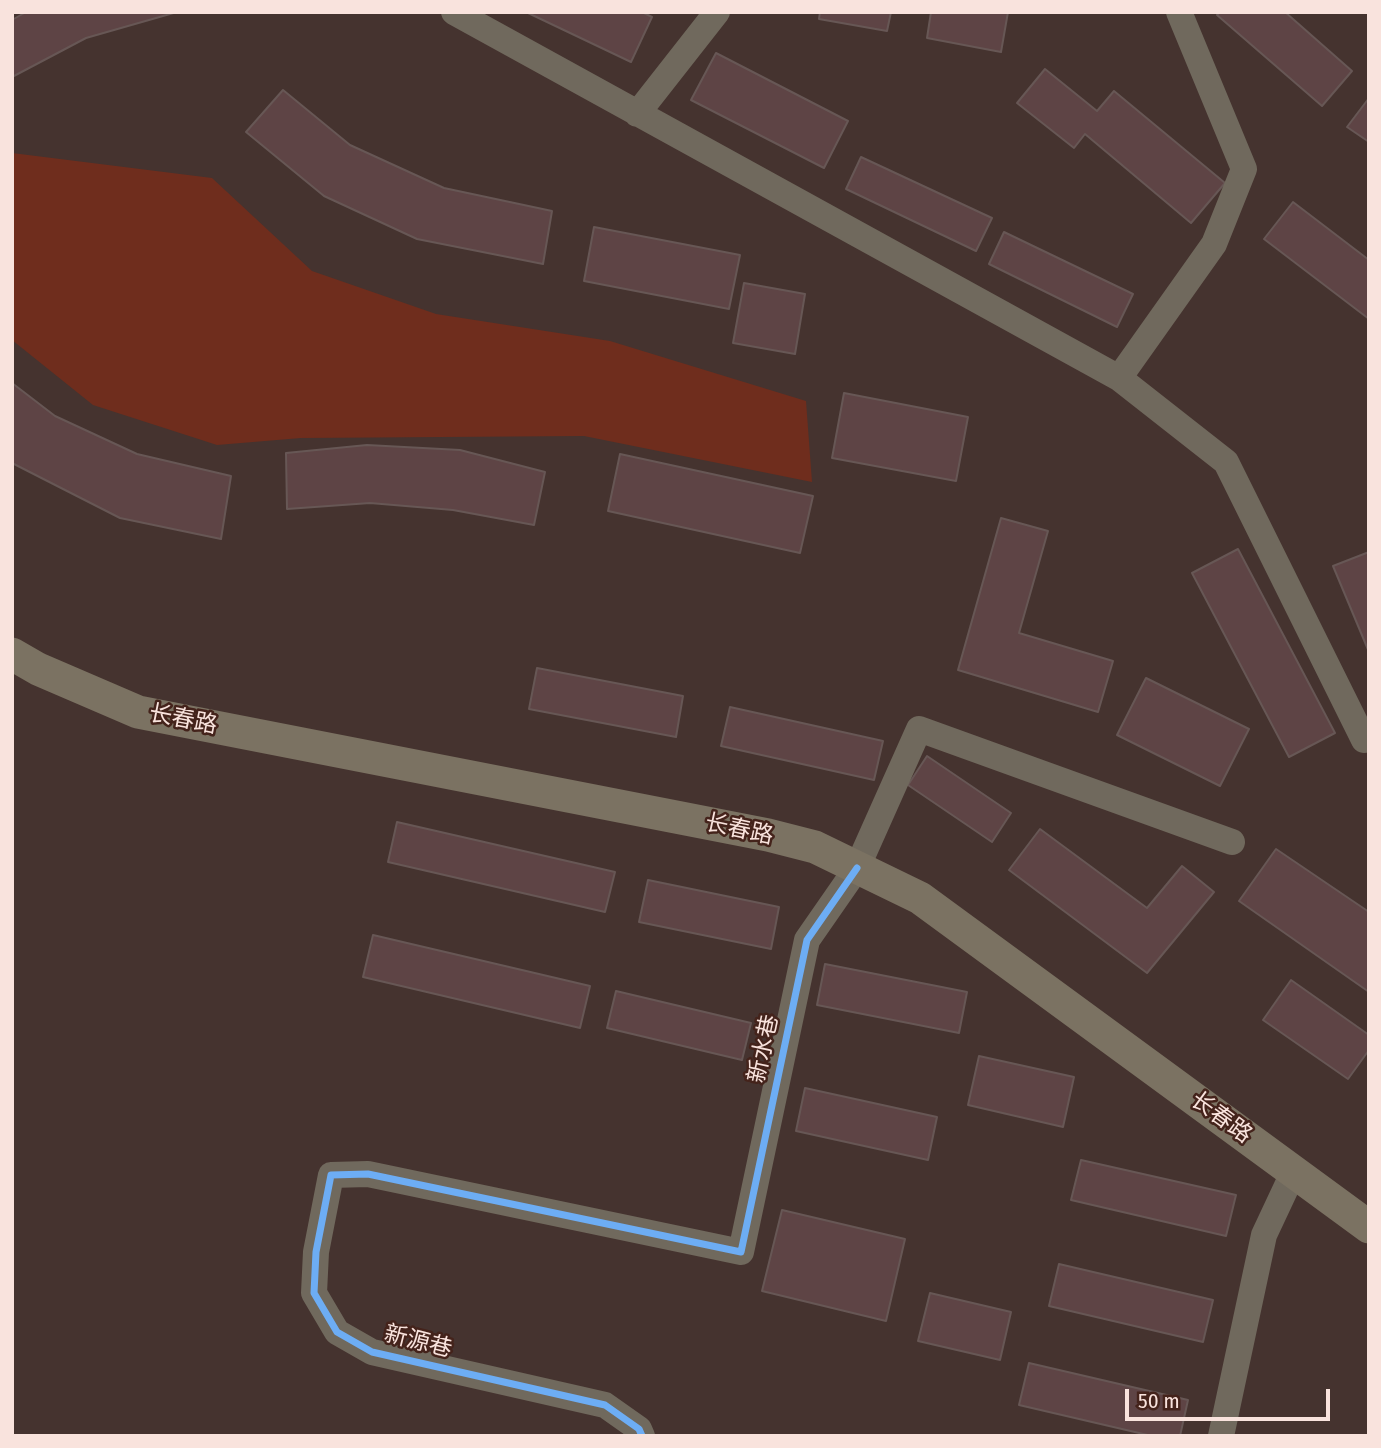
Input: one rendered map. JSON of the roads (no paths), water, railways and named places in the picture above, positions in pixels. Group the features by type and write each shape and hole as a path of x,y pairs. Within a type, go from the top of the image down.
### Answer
{"main road":[{"name":"长春路","path":"12,654 38,669 138,712 768,835 815,847 919,898 1369,1227"}],"street":[{"path":"454,12 1119,378 1226,462 1364,740"},
{"path":"637,114 717,12"},
{"path":"1119,378 1214,244 1244,169 1179,12"},
{"name":"新水巷","path":"331,1175 368,1174 741,1252 807,940 857,868 919,729 1233,842"},
{"path":"1221,1436 1264,1235 1294,1171"},
{"name":"新源巷","path":"331,1175 316,1252 314,1293 337,1332 372,1352 605,1405 639,1429 642,1436"}]}
